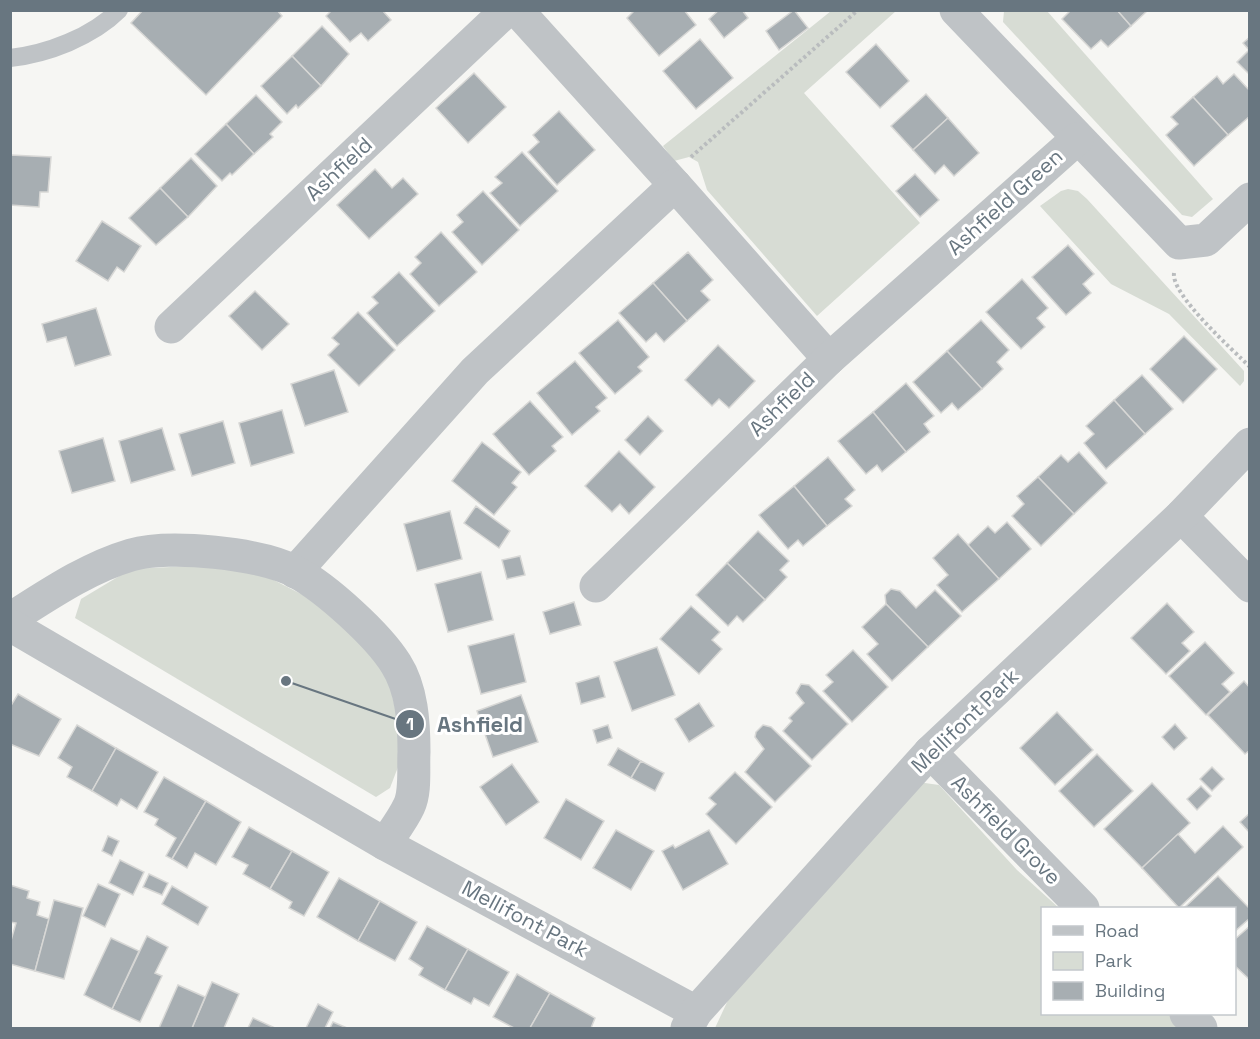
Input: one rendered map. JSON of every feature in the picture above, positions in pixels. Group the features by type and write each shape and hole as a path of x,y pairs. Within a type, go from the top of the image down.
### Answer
{"street":[{"name":"Ashfield","path":"171,327 507,10"},
{"name":"Ashfield","path":"517,10 829,359 596,586"},
{"name":"Ashfield Green","path":"829,359 1077,139 963,13"},
{"path":"1077,139 1179,243 1206,240 1250,199"},
{"path":"295,572 475,371 671,181"},
{"name":"Mellifont Park","path":"385,844 692,1020 930,752 1181,516 1250,444"},
{"path":"1181,516 1250,586"},
{"path":"10,619 67,584 132,555 182,551 242,556 295,572 333,598 396,664 410,699 414,735 411,804 385,844 10,625"},
{"name":"Ashfield Grove","path":"930,752 1081,907"},
{"path":"1187,1015 1201,1029"}],"lane":[{"path":"10,57 33,55 74,39 109,20 119,10"}],"path":[{"path":"671,181 858,10"},
{"path":"1179,243 1173,279 1186,300 1250,367"}],"green space":[{"path":"831,11 896,11 804,93 920,223 817,316 707,190 698,162 689,157 674,161 663,146"},
{"path":"1004,11 1047,11 1213,199 1192,217 1182,215 1003,22"},
{"path":"1068,189 1078,191 1087,199 1244,371 1244,381 1240,386 1169,314 1111,284 1040,206 1061,191"},
{"path":"211,565 258,572 305,596 346,626 386,668 399,725 398,767 390,788 376,797 75,618 81,599 131,569"},
{"path":"918,782 939,785 1017,870 1058,907 1041,907 1041,1015 1169,1015 1184,1028 715,1028 736,983"}],"building":[{"path":"143,10 277,10 282,16 206,95 131,23"},
{"path":"332,10 382,10 391,20 368,41 361,33 350,42 326,16"},
{"path":"635,10 684,10 696,25 659,56 627,18"},
{"path":"719,10 742,10 748,18 724,38 709,19"},
{"path":"794,10 808,28 779,50 766,31"},
{"path":"1071,10 1117,10 1131,26 1108,47 1101,40 1091,49 1062,19"},
{"path":"1117,10 1148,10 1131,26"},
{"path":"322,26 349,54 321,86 292,56"},
{"path":"1250,37 1250,75 1237,62 1249,50 1243,43"},
{"path":"700,39 733,78 696,109 663,71"},
{"path":"876,44 909,81 880,108 846,72"},
{"path":"292,56 321,86 298,108 296,105 287,114 261,86"},
{"path":"474,73 506,107 468,143 436,108"},
{"path":"1234,74 1250,91 1250,116 1228,135 1193,97 1217,76 1223,84"},
{"path":"926,94 948,118 913,150 891,126"},
{"path":"256,95 282,122 270,134 273,137 254,154 226,124"},
{"path":"1193,97 1228,135 1194,166 1166,135 1178,124 1171,117"},
{"path":"559,111 595,150 557,185 528,152 539,142 533,135"},
{"path":"948,118 979,153 954,176 944,165 935,174 913,150"},
{"path":"226,124 254,154 232,175 230,173 222,181 195,154"},
{"path":"522,152 558,191 520,226 490,193 502,183 495,177"},
{"path":"10,155 51,157 48,192 40,192 39,207 10,205"},
{"path":"191,158 217,186 188,217 160,188"},
{"path":"375,169 392,188 403,178 418,194 369,239 337,205"},
{"path":"915,174 939,200 920,217 896,191"},
{"path":"160,188 188,217 156,245 129,218"},
{"path":"483,191 519,230 482,265 452,232 463,222 457,215"},
{"path":"102,221 141,246 124,272 117,267 108,281 76,261"},
{"path":"441,232 477,272 439,306 410,274 421,263 415,257"},
{"path":"1068,245 1094,274 1083,284 1091,293 1066,315 1032,277"},
{"path":"688,252 713,280 701,291 710,300 687,321 653,283"},
{"path":"399,272 435,311 397,346 367,313 378,303 372,297"},
{"path":"1022,279 1048,308 1037,318 1045,327 1021,349 986,312"},
{"path":"653,283 687,321 664,342 656,333 646,342 619,313"},
{"path":"255,291 289,324 262,350 229,316"},
{"path":"96,308 111,355 75,366 66,337 47,342 42,324"},
{"path":"358,312 395,350 359,386 328,355 339,344 332,338"},
{"path":"618,320 649,357 638,367 642,371 615,394 579,353"},
{"path":"981,320 1009,350 997,362 1003,369 982,389 947,351"},
{"path":"1184,336 1217,369 1183,403 1150,369"},
{"path":"718,345 755,381 729,408 719,399 712,406 685,380"},
{"path":"947,351 982,389 958,410 952,403 941,413 913,382"},
{"path":"575,361 607,398 596,407 600,411 572,435 537,393"},
{"path":"334,370 348,412 305,426 291,384"},
{"path":"1142,375 1173,409 1145,434 1114,400"},
{"path":"906,383 934,416 924,424 930,432 906,452 873,412"},
{"path":"1114,400 1145,434 1106,469 1084,443 1094,434 1086,426"},
{"path":"530,401 563,437 552,446 556,451 529,475 493,434"},
{"path":"282,410 294,453 251,466 239,423"},
{"path":"873,412 906,452 882,472 877,465 866,474 838,441"},
{"path":"648,416 663,431 640,455 625,440"},
{"path":"223,421 235,463 192,476 179,434"},
{"path":"162,428 175,470 131,483 119,441"},
{"path":"103,438 115,481 72,493 59,451"},
{"path":"482,442 521,472 512,483 517,487 494,515 452,481"},
{"path":"619,451 655,487 629,514 620,504 612,512 585,486"},
{"path":"1079,452 1107,483 1074,514 1038,477 1061,455 1068,462"},
{"path":"828,457 855,490 845,499 852,506 827,526 794,486"},
{"path":"1038,477 1074,514 1041,546 1012,516 1024,504 1017,496"},
{"path":"794,486 827,526 803,546 798,540 788,549 759,515"},
{"path":"476,506 510,531 499,548 464,523"},
{"path":"450,511 462,559 417,571 404,524"},
{"path":"1007,522 1031,549 999,579 968,545 988,526 995,533"},
{"path":"758,531 789,561 780,570 787,577 765,600 727,563"},
{"path":"958,534 999,579 962,612 937,585 948,575 933,558"},
{"path":"520,556 525,575 507,579 502,560"},
{"path":"727,563 765,600 743,622 737,616 728,626 696,595"},
{"path":"481,572 493,620 448,632 435,584"},
{"path":"891,589 900,591 916,608 935,590 961,616 928,647 886,604 885,595"},
{"path":"574,602 581,625 550,634 543,612"},
{"path":"1167,603 1194,632 1182,643 1190,651 1166,674 1131,638"},
{"path":"886,604 928,647 892,681 867,654 878,644 862,627"},
{"path":"691,606 720,632 712,640 722,649 699,674 660,639"},
{"path":"514,634 526,682 481,694 468,646"},
{"path":"1205,642 1234,673 1222,684 1230,692 1206,715 1169,676"},
{"path":"657,647 675,695 632,711 614,662"},
{"path":"853,650 888,687 852,722 823,691 833,682 826,675"},
{"path":"599,676 605,697 581,704 576,683"},
{"path":"1244,681 1250,688 1250,750 1245,754 1208,715"},
{"path":"801,684 809,685 848,724 812,760 783,731 792,721 789,718 804,703 796,693"},
{"path":"18,694 61,719 39,756 10,744 10,707"},
{"path":"521,695 538,742 493,757 477,711"},
{"path":"699,703 714,726 689,742 675,719"},
{"path":"1057,712 1093,750 1055,785 1020,748"},
{"path":"1175,724 1187,738 1174,750 1162,737"},
{"path":"77,725 116,748 92,791 67,777 72,767 58,758"},
{"path":"608,725 612,738 597,743 593,730"},
{"path":"763,725 771,727 811,766 775,802 745,772 764,749 755,737 756,732"},
{"path":"116,748 158,772 137,809 121,799 117,806 92,791"},
{"path":"618,748 641,761 631,778 608,765"},
{"path":"1097,754 1133,791 1094,827 1059,791"},
{"path":"641,761 664,773 655,791 631,778"},
{"path":"512,764 539,802 506,825 480,787"},
{"path":"1212,767 1224,779 1212,791 1200,779"},
{"path":"735,772 772,807 736,844 706,814 716,804 709,798"},
{"path":"164,777 206,801 172,859 166,856 176,838 155,825 158,819 144,812"},
{"path":"1152,783 1190,823 1142,868 1104,829"},
{"path":"1201,786 1211,796 1197,810 1187,799"},
{"path":"566,799 604,821 581,860 544,838"},
{"path":"206,801 241,822 216,865 195,853 187,868 172,859"},
{"path":"1250,813 1250,833 1240,822"},
{"path":"1223,826 1243,847 1178,907 1142,868 1178,834 1195,853"},
{"path":"249,827 292,851 270,889 243,874 248,865 232,857"},
{"path":"616,830 654,851 631,890 593,868"},
{"path":"709,830 728,864 683,890 662,851 673,845 675,848"},
{"path":"108,836 119,841 112,856 102,851"},
{"path":"292,851 329,872 304,916 289,908 292,902 270,889"},
{"path":"120,860 144,872 133,895 109,883"},
{"path":"149,874 168,883 162,895 143,887"},
{"path":"1218,876 1250,909 1250,918 1236,930 1236,907 1185,907"},
{"path":"339,878 380,901 358,941 317,917"},
{"path":"98,884 120,894 105,927 83,916"},
{"path":"10,885 29,891 27,898 40,902 37,915 49,919 35,971 10,964 10,944 16,923 10,922"},
{"path":"172,886 208,907 198,925 162,904"},
{"path":"54,900 83,908 64,979 35,971"},
{"path":"380,901 417,922 395,961 358,941"},
{"path":"427,926 468,949 445,990 419,975 423,968 409,959"},
{"path":"1250,926 1250,980 1236,967 1236,938"},
{"path":"147,936 168,947 155,973 162,976 140,1022 112,1009"},
{"path":"111,938 139,951 112,1009 84,995"},
{"path":"468,949 509,972 489,1006 474,998 471,1004 445,990"},
{"path":"517,974 550,993 530,1028 514,1028 493,1017"},
{"path":"212,982 239,994 224,1028 192,1028"},
{"path":"178,985 205,997 192,1028 159,1028"},
{"path":"550,993 595,1018 591,1028 530,1028"},
{"path":"318,1004 333,1012 325,1028 306,1028"},
{"path":"253,1018 275,1028 248,1028"},
{"path":"333,1022 347,1028 330,1028"}],"place":[{"name":"Ashfield","path":"286,681"}]}
